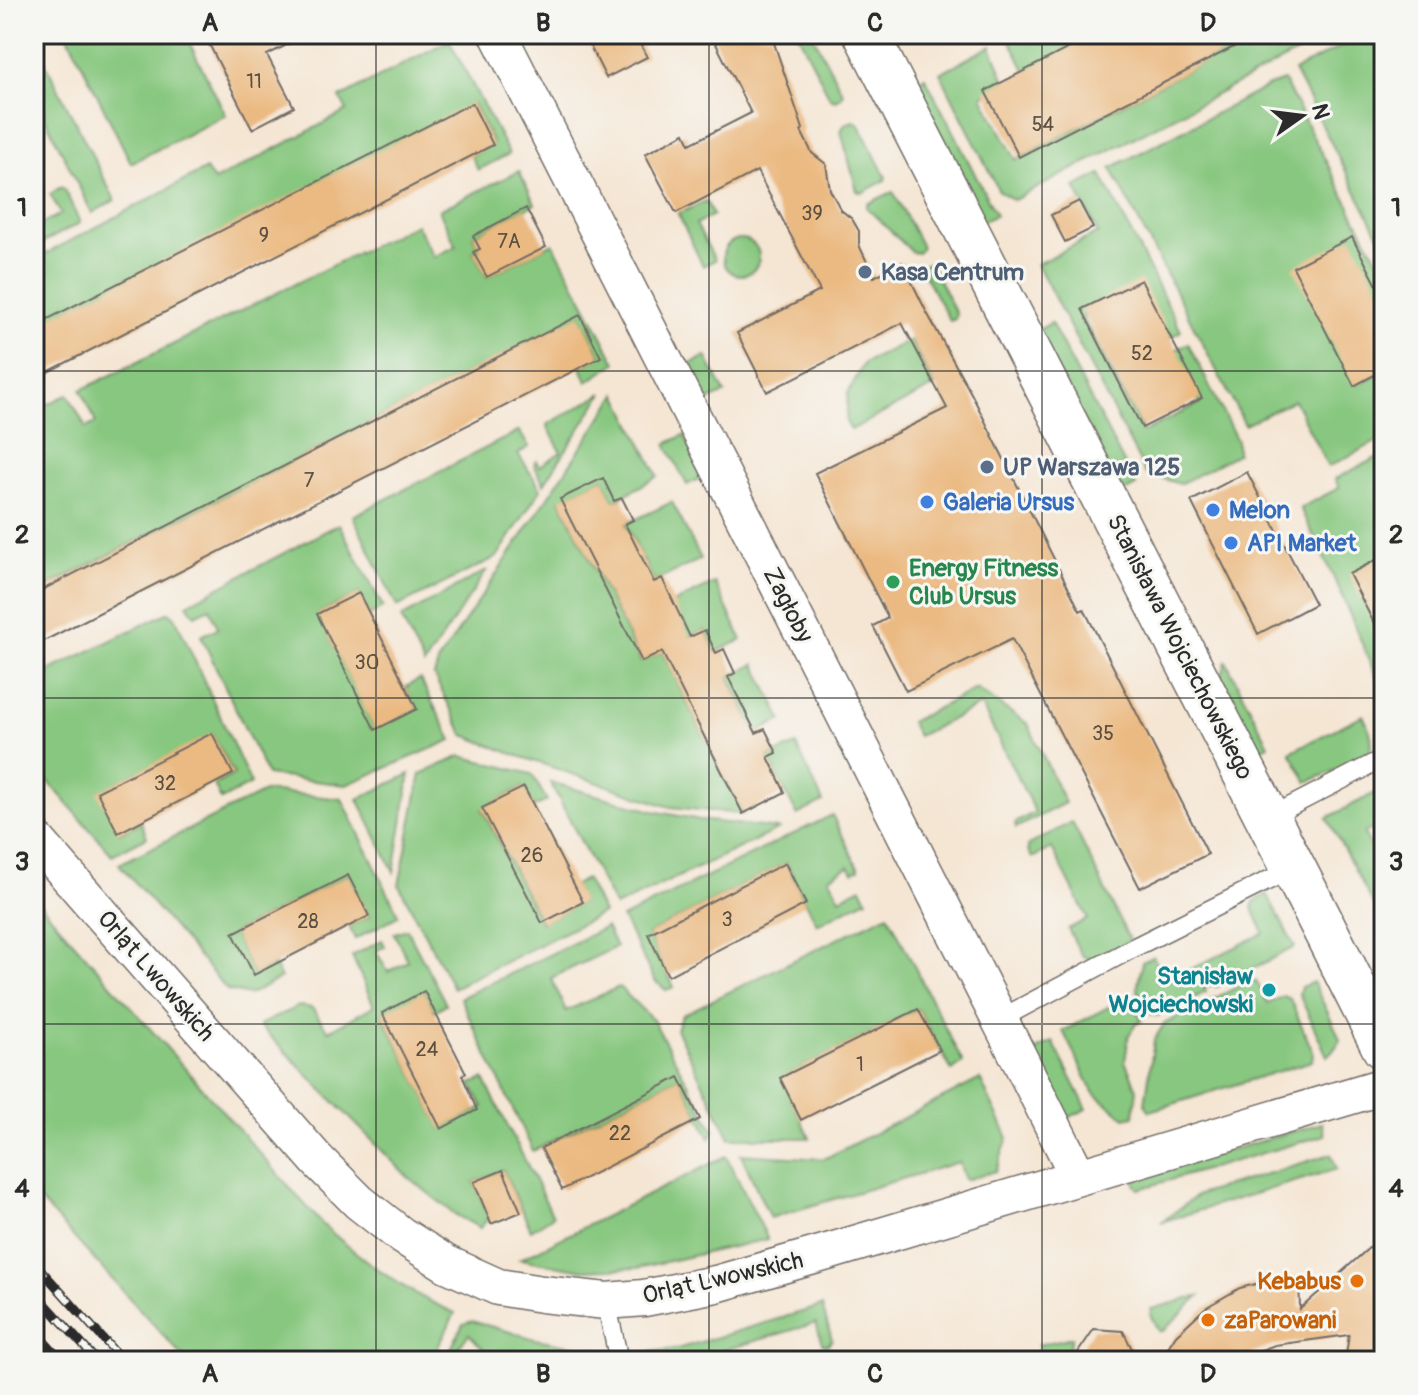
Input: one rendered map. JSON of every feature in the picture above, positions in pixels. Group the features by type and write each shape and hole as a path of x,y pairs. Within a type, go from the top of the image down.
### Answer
{"street":[{"name":"Zagłoby","path":"498,34 1078,1176"},
{"name":"Stanisława Wojciechowskiego","path":"866,34 1384,1047"},
{"name":"Orląt Lwowskich","path":"34,837 317,1160 359,1202 401,1235 447,1264 498,1287 606,1301 644,1298 716,1284 1384,1086"}],"lane":[{"path":"1268,818 1384,758"},
{"path":"1000,1019 1293,868"},
{"path":"606,1301 619,1361"}],"green space":[{"path":"67,34 185,34 226,115 131,163"},
{"path":"798,34 812,34 843,93 841,97 835,100 830,98"},
{"path":"1022,34 1066,34 1073,49 1026,72 1010,40"},
{"path":"1257,34 1333,34 1014,200 999,191 940,73 991,46 1006,83 982,96 1016,160"},
{"path":"1365,34 1384,34 1384,245 1294,71"},
{"path":"449,40 509,154 478,170 471,156 493,144 473,104 34,327 34,260 206,169 214,181 347,111 340,98"},
{"path":"34,41 115,200 92,213 34,95"},
{"path":"925,77 996,215 981,222 911,85"},
{"path":"1284,81 1384,272 1384,290 1379,293 1295,267 1356,385 1384,371 1384,438 1328,467 1294,400 1245,425 1111,168"},
{"path":"858,123 886,177 862,193 857,191 841,131 845,124"},
{"path":"519,171 535,204 473,236 479,249 473,252 487,277 553,243 616,363 587,382 581,367 601,356 580,316 34,593 34,411 68,394 86,428 96,423 81,390 416,224 434,257 456,246 439,210"},
{"path":"1101,174 1181,331 1167,339 1139,286 1082,316 1143,432 1200,403 1173,351 1188,343 1237,441 1237,454 1180,484 1146,474 1037,264 1098,233 1075,187"},
{"path":"61,187 80,223 34,247 34,228 61,214 50,194"},
{"path":"892,192 922,247 918,253 912,252 867,208 867,204"},
{"path":"706,201 713,215 696,224 715,260 703,266 678,214"},
{"path":"741,239 754,244 759,257 754,270 741,275 728,270 723,257 728,244"},
{"path":"928,263 956,314 955,319 950,321 921,269"},
{"path":"1051,323 1136,486 1121,494 1037,331"},
{"path":"910,340 935,386 851,430 846,422 848,393 864,363"},
{"path":"706,356 725,393 705,402 686,366"},
{"path":"603,393 544,484 534,465 537,461 540,466 561,452 547,425"},
{"path":"617,394 658,476 614,501 603,478 560,500 641,662 662,652 743,814 670,807 464,735 434,676 439,660"},
{"path":"519,431 529,447 518,454 541,489 497,557 397,607 353,516"},
{"path":"684,435 705,476 687,485 666,444"},
{"path":"1384,454 1384,685 1380,686 1300,508 1339,488 1335,479"},
{"path":"672,502 701,559 654,582 626,524"},
{"path":"339,524 383,607 370,616 359,593 318,614 375,729 416,709 406,687 420,679 452,740 346,785 267,775 201,636 218,628 210,608 195,615 187,604"},
{"path":"487,570 424,665 401,618"},
{"path":"715,583 742,640 716,652 705,630 683,640 667,606"},
{"path":"169,612 175,617 251,784 221,800 214,785 234,774 212,734 99,792 119,833 141,822 147,837 112,855 34,765 34,678"},
{"path":"1226,661 1269,745 1253,753 1219,686"},
{"path":"755,664 782,720 756,733 729,677"},
{"path":"976,689 1028,724 1065,803 1016,828 1015,823 1035,812 981,705 918,736 910,722"},
{"path":"1363,715 1372,739 1368,752 1343,767 1307,782 1290,752"},
{"path":"796,745 823,802 797,815 768,757"},
{"path":"461,756 532,774 547,801 534,807 523,787 482,809 541,923 582,902 574,885 586,879 603,913 453,988 399,885 421,774"},
{"path":"410,774 394,872 358,799"},
{"path":"550,782 653,811 779,829 615,907"},
{"path":"266,791 342,799 398,916 355,939 349,926 369,916 348,875 233,933 254,974 274,965 281,978 249,995 227,990 119,864"},
{"path":"1377,792 1384,808 1384,823 1364,833 1384,872 1384,924 1327,818"},
{"path":"832,815 859,869 853,872 849,866 829,877 840,898 861,887 867,899 817,924 786,863 648,934 674,987 666,990 655,981 622,918"},
{"path":"1072,822 1130,941 1093,960 1082,956 1068,929 1088,919 1052,848 1032,858 1028,850 1028,845"},
{"path":"1267,894 1295,947 1216,987 1213,984 1204,988 1206,992 1157,1016 1150,1014 1137,990 1142,962 1153,956 1167,981 1264,933 1252,907 1254,902"},
{"path":"34,897 323,1225 385,1275 455,1313 431,1361 187,1361 34,1194 34,922 39,918 34,912"},
{"path":"888,914 963,1063 952,1071 918,1009 781,1078 810,1138 730,1138 676,1029 682,1015"},
{"path":"606,927 616,947 551,978 566,1011 619,987 653,1020 714,1130 710,1138 679,1077 533,1151 460,998"},
{"path":"407,929 446,1004 434,1011 424,992 382,1014 441,1128 483,1107 471,1084 484,1079 553,1216 531,1230 503,1170 474,1182 489,1218 480,1228 456,1215 408,1177 259,1025 299,1006 312,1008 328,1031 374,1006 352,956 382,940 385,946 376,951 388,972 408,961 394,933"},
{"path":"1249,981 1256,981 1268,1004 1284,996 1290,999 1313,1052 1312,1061 1150,1111 1145,1104 1154,1040 1164,1024"},
{"path":"1313,982 1340,1040 1327,1056 1299,994 1301,987"},
{"path":"1129,996 1142,1021 1129,1035 1125,1061 1137,1089 1134,1116 1125,1118 1093,1092 1063,1031"},
{"path":"1053,1042 1087,1109 1068,1118 1034,1051"},
{"path":"980,1079 1008,1138 996,1171 965,1180 959,1162 770,1218 741,1154 824,1159"},
{"path":"1322,1123 1325,1135 1139,1189 1135,1184 1135,1178"},
{"path":"1331,1154 1337,1169 1161,1222 1198,1195"},
{"path":"726,1156 768,1239 638,1268 583,1270 520,1259"},
{"path":"1199,1296 1163,1331 1158,1331 1150,1314 1151,1309"},
{"path":"822,1306 832,1340 827,1345 822,1343 816,1323 694,1361 629,1361 628,1354 677,1349"},
{"path":"472,1321 535,1339 598,1350 601,1361 495,1361 469,1334 445,1361 463,1324"},
{"path":"1072,1337 1069,1347 1075,1361 1001,1361 1040,1351 1038,1345"}],"building":[{"path":"204,34 308,34 267,55 294,107 252,129"},
{"path":"584,34 635,34 647,57 606,78"},
{"path":"711,34 771,34 803,129 801,131 812,153 826,164 830,190 841,210 852,219 859,231 859,245 874,277 902,262 1208,854 1140,888 1012,639 906,691 873,626 888,618 815,473 947,408 902,323 767,392 737,333 820,291 757,171 676,213 645,154 685,133 690,144 751,113"},
{"path":"1096,34 1259,34 1019,157 985,91"},
{"path":"472,103 493,145 34,379 34,326"},
{"path":"1079,201 1093,228 1065,242 1051,215"},
{"path":"526,208 546,247 487,277 473,252 480,249 473,236"},
{"path":"1352,237 1384,299 1384,370 1354,386 1293,267"},
{"path":"1141,280 1202,398 1142,428 1082,309"},
{"path":"580,315 601,357 34,646 34,594"},
{"path":"1247,472 1315,604 1258,634 1191,501"},
{"path":"603,478 614,501 622,498 633,520 625,524 654,582 662,578 690,637 705,630 716,653 724,649 735,673 728,677 756,733 765,729 777,753 768,757 785,792 743,814 662,652 642,662 560,499"},
{"path":"1384,556 1384,643 1349,574"},
{"path":"359,593 417,709 375,730 317,614"},
{"path":"212,733 233,774 118,833 97,792"},
{"path":"524,787 583,902 542,923 482,808"},
{"path":"785,863 806,904 668,976 648,934"},
{"path":"348,875 369,916 254,975 233,933"},
{"path":"424,991 466,1073 462,1075 477,1110 441,1129 382,1013"},
{"path":"918,1009 940,1050 801,1120 780,1078"},
{"path":"679,1077 700,1119 562,1190 541,1148"},
{"path":"503,1170 521,1212 491,1224 474,1182"},
{"path":"1370,1247 1384,1264 1384,1361 1345,1361 1349,1335 1275,1345 1253,1353 1243,1361 1159,1361 1176,1335 1205,1308 1240,1288 1279,1278 1299,1278 1300,1309"},
{"path":"1094,1329 1123,1331 1138,1361 1072,1361"}],"railway":[{"path":"34,1262 123,1361"},
{"path":"34,1291 97,1361"},
{"path":"34,1330 62,1361"}],"place":[{"name":"Kasa Centrum","path":"865,272"},
{"name":"UP Warszawa 125","path":"987,467"},
{"name":"Galeria Ursus","path":"927,502"},
{"name":"Melon","path":"1213,510"},
{"name":"API Market","path":"1231,543"},
{"name":"Energy Fitness Club Ursus","path":"893,582"},
{"name":"Stanisław Wojciechowski","path":"1269,990"},
{"name":"Kebabus","path":"1357,1281"},
{"name":"zaParowani","path":"1208,1320"}]}
